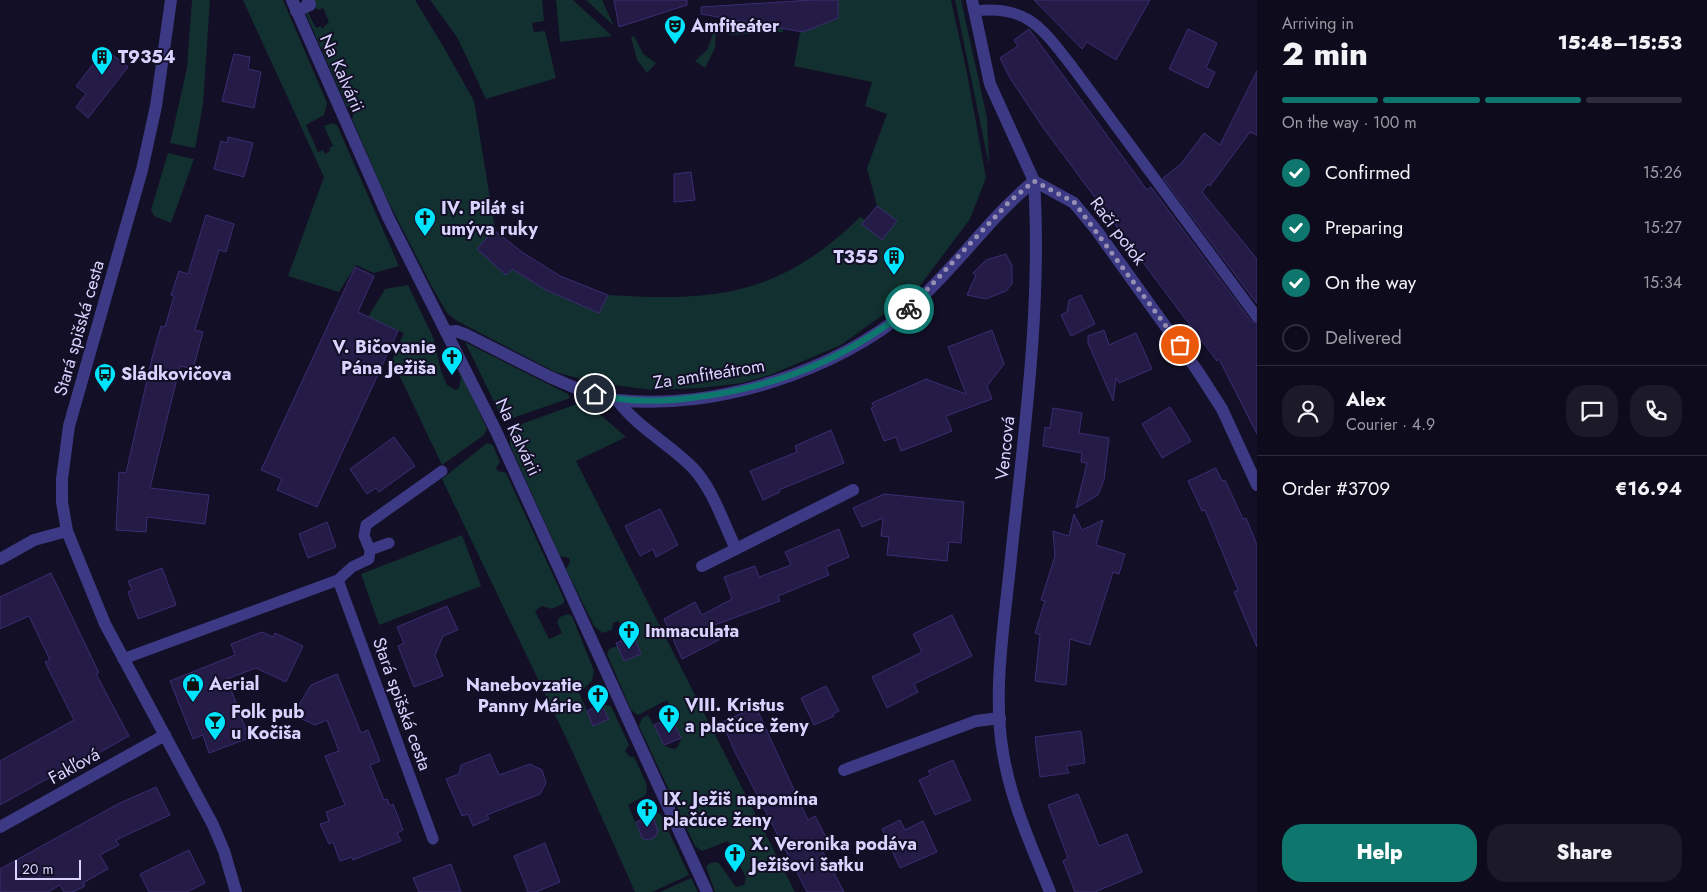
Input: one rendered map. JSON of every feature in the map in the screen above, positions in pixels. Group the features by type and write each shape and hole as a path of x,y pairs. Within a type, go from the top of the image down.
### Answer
{"street":[{"name":"Stará spišská cesta","path":"171,0 156,106 142,170 69,426 62,479 67,531 88,584 123,659 213,825 224,851 236,892"},
{"path":"294,5 310,5 308,0"},
{"name":"Na Kalvárii","path":"294,5 384,209 507,454 707,892"},
{"path":"973,5 990,84 1034,181"},
{"name":"Za amfiteátrom","path":"446,332 467,335 550,377 585,392 617,400 684,399 752,388 800,373 828,361 873,335 910,308 1010,201 1034,181"},
{"name":"Račí potok","path":"1034,181 1074,202 1097,231 1160,318 1217,402 1257,485"},
{"name":"Vencová","path":"1034,181 1037,229 1031,353 1000,662 1000,718 1002,752 1020,820 1050,892"},
{"path":"617,400 635,422 692,468 704,482 736,548"},
{"path":"702,566 853,490"},
{"path":"0,559 34,540 67,531"},
{"path":"844,770 976,721 1000,718"},
{"name":"Fakľová","path":"0,827 165,735"}],"lane":[{"path":"973,5 1011,11 1023,16 1045,34 1071,65 1257,317"},
{"path":"123,659 338,580 352,568 369,559 370,550 364,536 366,525 442,471"},
{"path":"370,550 389,543"},
{"name":"Stará spišská cesta","path":"338,580 433,839"}],"green space":[{"path":"192,0 210,0 203,105 195,148 170,143 187,68"},
{"path":"243,0 283,0 327,103 324,115 306,125 318,152 323,150 325,154 333,146 324,126 332,123 337,125 399,266 374,273 356,265 339,292 288,276 324,177"},
{"path":"312,0 415,0 474,101 495,229 477,249 550,292 599,313 608,295 681,297 714,294 744,288 774,278 802,263 831,243 860,217 865,220 877,206 867,168 887,114 865,106 872,82 794,66 800,33 838,18 838,0 951,0 967,73 986,178 970,219 919,287 841,345 770,375 742,383 700,388 653,390 597,383 555,372 457,321 447,313 385,195 352,119 354,111 347,107 305,12 307,11 316,28 321,26 322,29 329,22 323,8 318,10"},
{"path":"430,0 542,0 544,21 532,23 534,32 545,31 556,78 486,99 457,37"},
{"path":"556,0 573,0 612,36 560,42"},
{"path":"586,0 602,0 614,26"},
{"path":"955,0 961,0 987,118 989,165"},
{"path":"733,20 783,28 783,32 730,35"},
{"path":"714,31 716,31 715,48 705,68 695,61 707,50"},
{"path":"634,36 643,54 656,63 647,73 637,60 631,37"},
{"path":"168,153 194,159 171,223 154,216 151,210"},
{"path":"408,285 433,337 441,371 447,385 455,390 459,388 461,378 455,364 457,364 487,429 484,435 442,465 392,360 404,333 368,317 385,289"},
{"path":"465,342 568,394 570,398 507,420 502,418"},
{"path":"581,404 595,410 626,437 576,461 795,892 715,892 706,867 710,863 718,862 736,887 744,885 746,878 728,841 702,851 695,846 639,726 642,718 648,715 665,746 674,749 678,747 681,738 672,720 675,715 667,700 638,715 631,710 607,654 609,649 618,646 624,661 641,653 627,623 623,625 617,621 613,623 612,630 602,633 594,626 566,569 570,562 569,558 560,556 510,445 510,439 516,426"},
{"path":"487,443 493,445 500,462 496,468 498,471 506,473 564,599 564,603 552,609 542,606 535,611 549,639 562,633 557,622 560,617 568,614 572,616 594,671 592,681 579,693 588,713 599,723 607,715 602,704 611,706 629,745 625,751 630,757 634,757 647,785 646,795 628,805 642,838 649,840 655,837 658,831 652,815 659,813 689,875 652,892 635,892 570,746 442,479"},
{"path":"462,535 481,586 379,625 361,574"},
{"path":"691,878 698,892 660,892"}],"building":[{"path":"614,0 687,0 687,5 619,27"},
{"path":"838,0 838,18 803,32 701,14 701,7"},
{"path":"1034,0 1150,0 1116,60 1087,42 1082,49"},
{"path":"1029,29 1147,190 1151,187 1251,321 1257,324 1257,434 1219,359 1217,361 1148,269 1042,126 1010,78 1000,58 1018,46 1014,40"},
{"path":"1188,29 1217,43 1206,68 1215,72 1208,88 1169,69"},
{"name":"T9354","path":"105,49 128,67 88,118 76,107 86,94 76,86"},
{"path":"234,54 250,57 248,69 261,72 254,108 222,101"},
{"path":"1257,71 1257,135 1250,132 1210,186 1208,184 1202,192 1257,259 1257,304 1163,178 1181,164 1204,133 1220,145"},
{"path":"228,137 253,143 244,177 214,169 221,141 227,143"},
{"path":"691,172 695,200 674,202 674,174"},
{"path":"877,206 897,221 882,240 862,224"},
{"path":"206,215 234,224 226,252 219,250 195,330 203,332 193,369 180,366 150,488 209,495 205,524 147,517 146,532 116,530 119,472 126,473 152,358 161,326 165,327 174,296 171,295 179,271 188,274"},
{"path":"494,230 522,252 560,276 608,295 599,313 546,290 512,269 506,275 477,249"},
{"path":"1006,254 1012,266 1012,284 1006,291 986,299 967,295 976,275 973,273 986,260"},
{"path":"355,267 374,276 358,312 398,331 317,507 277,490 282,479 261,470"},
{"path":"1081,295 1095,324 1071,336 1061,315 1067,312 1069,300"},
{"path":"992,330 1004,364 987,386 992,399 946,416 952,431 922,443 901,451 896,437 884,441 871,408 874,407 872,403 926,379 966,394 948,347"},
{"path":"1104,330 1109,345 1136,333 1152,369 1119,383 1116,378 1113,401 1088,343 1088,336"},
{"path":"1170,407 1191,441 1162,458 1142,424"},
{"path":"1053,408 1082,413 1079,433 1109,438 1104,480 1098,495 1076,508 1087,463 1081,462 1082,453 1043,446 1045,427 1050,428"},
{"path":"831,430 844,463 779,490 780,492 763,500 750,471 797,452 795,446"},
{"path":"394,437 415,466 379,492 376,488 367,494 350,469"},
{"path":"1216,468 1222,481 1225,480 1243,519 1246,518 1257,545 1257,647 1234,592 1238,590 1205,510 1202,511 1188,481"},
{"path":"884,494 964,502 961,543 949,542 947,561 887,555 889,537 881,536 883,518 862,527 853,508"},
{"path":"660,509 678,545 656,557 653,549 640,556 625,526"},
{"path":"1074,514 1082,530 1103,520 1096,545 1125,554 1119,574 1113,572 1090,645 1070,639 1066,685 1035,681 1040,635 1035,633 1045,601 1041,600 1055,556 1053,531 1069,536"},
{"path":"327,522 336,547 308,558 299,534"},
{"path":"839,529 849,557 826,567 829,575 778,596 780,601 712,626 719,640 682,659 664,619 695,602 702,615 732,599 724,577 755,566 759,577 791,565 785,552"},
{"path":"162,568 176,605 138,619 128,592 132,590 128,581"},
{"path":"51,573 99,673 96,674 129,736 95,755 94,753 0,805 0,761 74,720 45,662 50,660 29,616 0,629 0,597"},
{"path":"447,606 458,630 443,636 435,655 443,676 414,687 398,646 404,643 397,627"},
{"path":"952,615 972,656 914,684 918,692 887,708 872,677 922,652 913,634"},
{"path":"262,632 273,637 275,633 303,646 286,682 256,668 227,679 249,738 209,753 203,735 193,739 170,681 235,655 231,644"},
{"name":"Immaculata","path":"634,636 641,654 624,661 616,643"},
{"path":"337,674 361,733 368,730 380,761 370,765 384,800 387,799 390,806 393,804 403,830 397,833 401,841 353,860 352,857 340,861 333,842 329,844 320,824 329,821 326,812 345,805 325,756 339,751 327,720 315,725 293,715 311,685"},
{"path":"826,686 839,711 833,714 834,716 814,725 801,698"},
{"name":"Nanebovzatie Panny Márie","path":"601,704 609,719 593,726 587,711"},
{"path":"756,707 808,820 815,816 830,845 822,850 844,892 807,892 734,750 722,722"},
{"name":"VIII. Kristus a plačúce ženy","path":"671,717 681,738 664,745 654,725"},
{"path":"1081,731 1085,763 1066,766 1069,773 1040,777 1035,737"},
{"path":"490,754 499,775 530,764 542,770 546,783 540,794 487,815 489,819 473,826 468,814 462,816 446,779 459,774 461,765"},
{"path":"953,760 971,800 935,815 919,780 931,775 928,771"},
{"path":"156,787 170,815 116,840 119,845 100,855 108,869 83,883 85,886 73,892 64,892 60,885 48,892 0,892 0,869 118,804"},
{"path":"1078,794 1099,846 1127,834 1142,872 1095,892 1075,892 1063,861 1068,858 1048,805"},
{"name":"IX. Ježiš napomína plačúce ženy","path":"652,815 658,831 655,837 649,840 642,838 636,822"},
{"path":"900,820 905,830 923,821 937,852 900,868 882,829"},
{"path":"545,843 560,882 536,892 528,892 514,856"},
{"path":"189,850 205,883 187,892 149,892 140,874"},
{"path":"451,864 461,892 419,892 413,878"}],"way so far":[{"path":"909,309 952,266 970,243 1010,201 1034,181 1074,202 1180,345"}],"place":[{"name":"Amfiteáter","path":"675,45"},
{"name":"T9354","path":"102,76"},
{"name":"IV. Pilát si umýva ruky","path":"425,237"},
{"name":"T355","path":"894,276"},
{"name":"V. Bičovanie Pána Ježiša","path":"452,376"},
{"name":"Sládkovičova","path":"105,393"},
{"name":"Immaculata","path":"629,650"},
{"name":"Aerial","path":"193,703"},
{"name":"Nanebovzatie Panny Márie","path":"598,714"},
{"name":"VIII. Kristus a plačúce ženy","path":"669,734"},
{"name":"Folk pub u Kočiša","path":"215,741"},
{"name":"IX. Ježiš napomína plačúce ženy","path":"647,828"},
{"name":"X. Veronika podáva Ježišovi šatku","path":"735,873"}],"route":[{"path":"595,394 617,400 649,401 684,399 752,388 800,373 828,361 860,344 909,309"}]}
